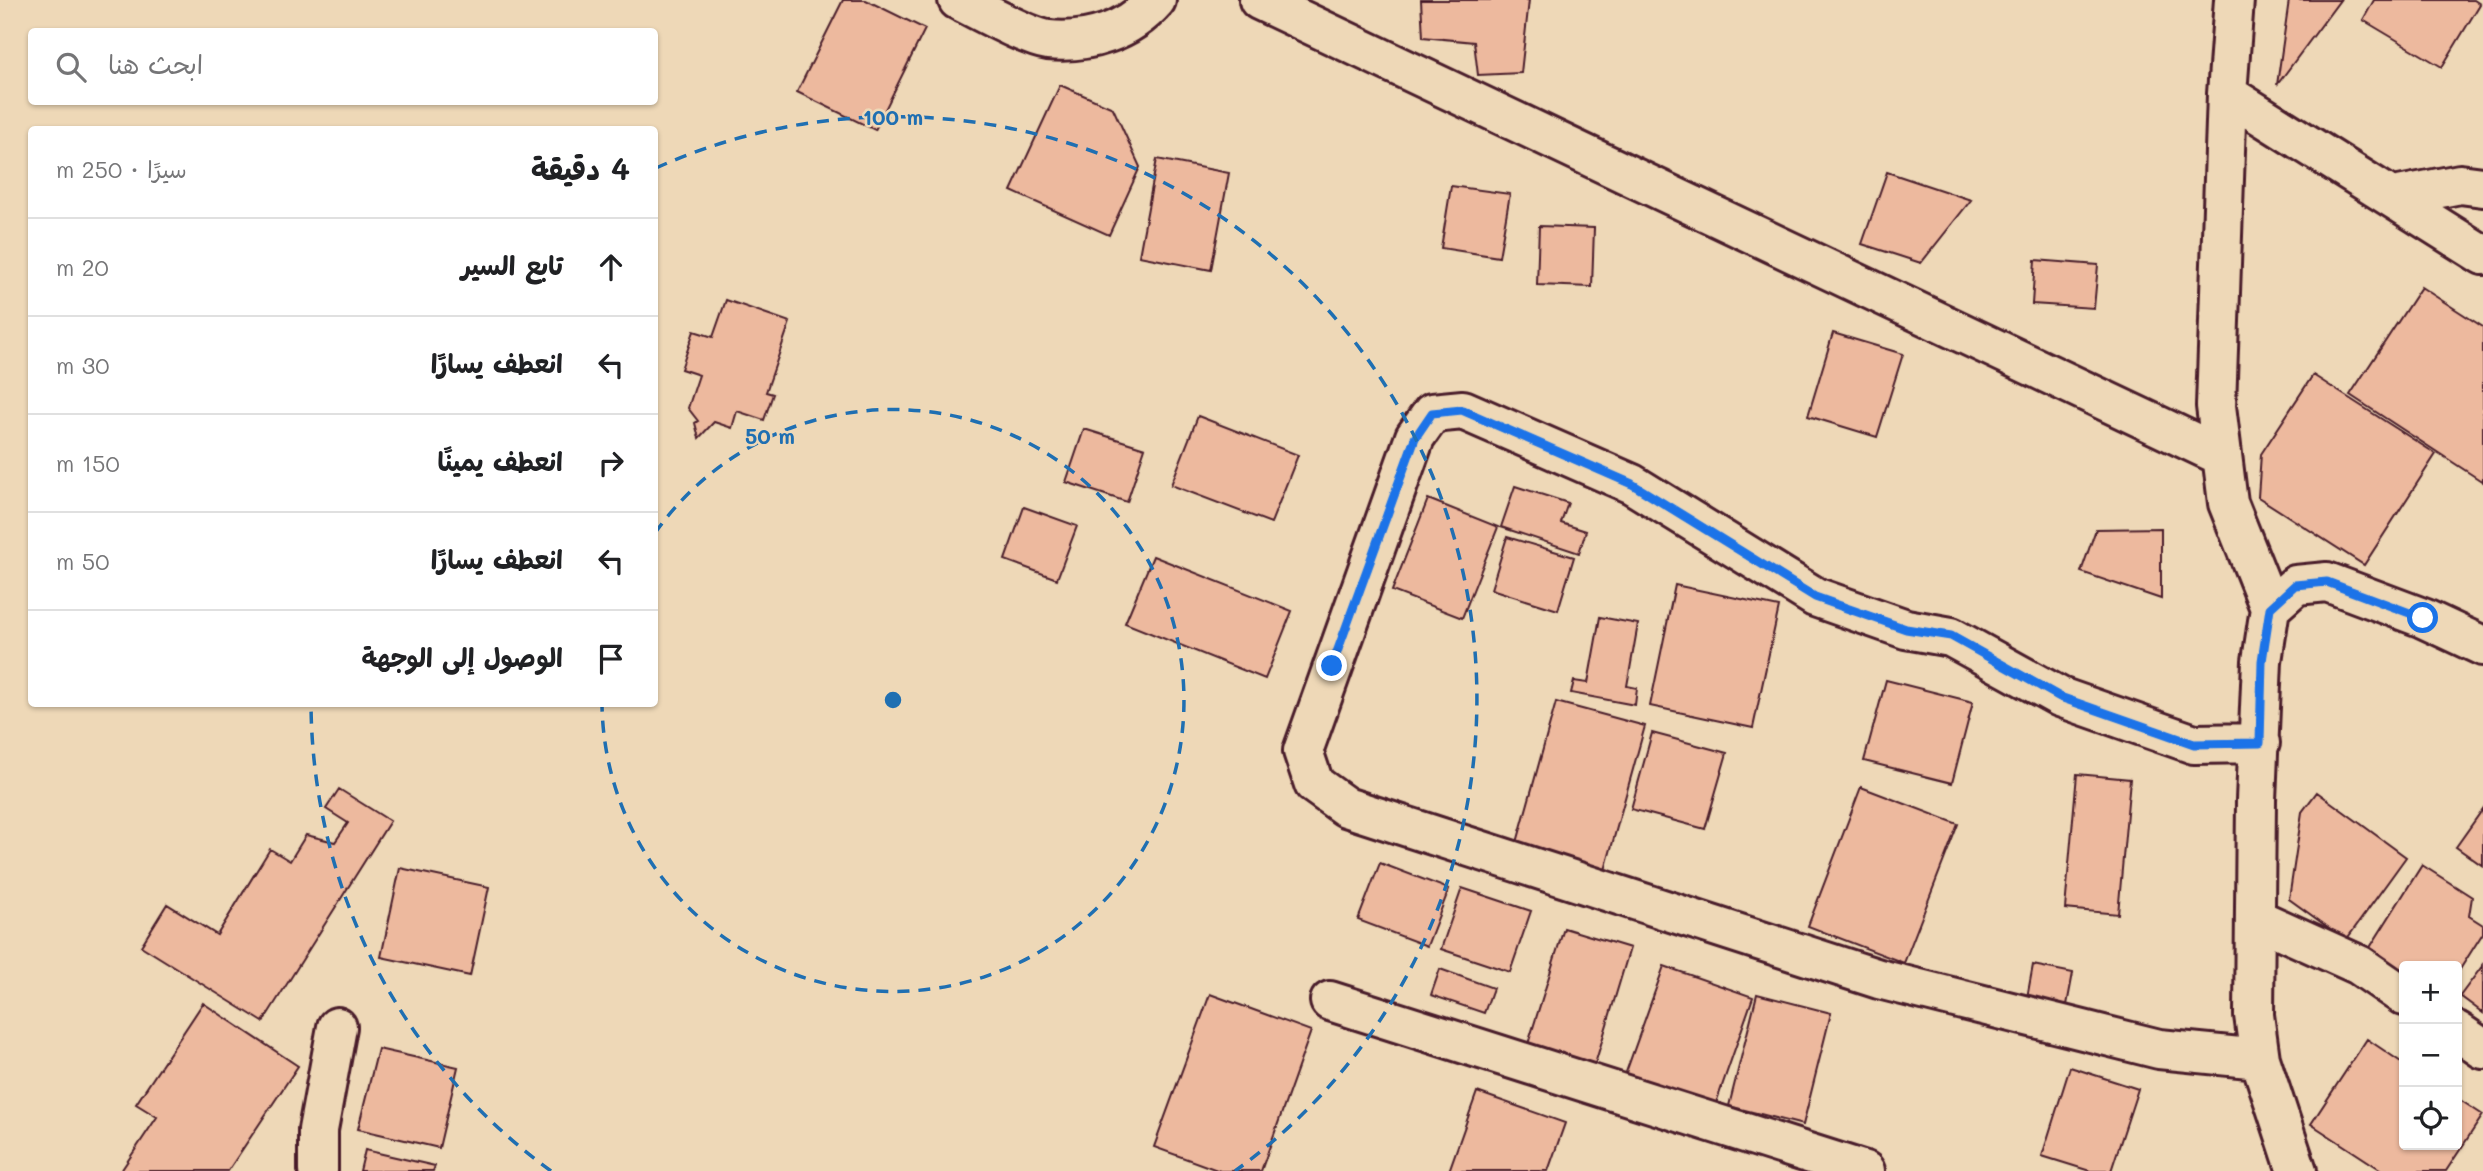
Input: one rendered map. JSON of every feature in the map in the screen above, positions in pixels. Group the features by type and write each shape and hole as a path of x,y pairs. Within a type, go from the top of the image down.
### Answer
{"street":[{"path":"958,0 1046,40 1099,37 1141,17 1156,0"},
{"path":"1259,0 2222,456"},
{"path":"2234,0 2227,94 2216,406 2228,503 2270,608 2262,661 2254,1015 2260,1059 2297,1171"},
{"path":"2227,94 2483,255"},
{"path":"2394,197 2460,184 2483,187"},
{"path":"2260,743 2194,744 2060,697 1951,636 1906,629 1815,597 1632,484 1462,410 1432,413 1415,438 1303,751 1314,785 1346,807 1879,979 2159,1049 2260,1059"},
{"path":"2270,608 2295,585 2327,582 2423,618 2483,646"},
{"path":"2255,918 2359,965 2399,993"},
{"path":"1329,1001 1865,1171"},
{"path":"318,1171 318,1130 337,1027"},
{"path":"2462,1034 2483,1049"}],"building":[{"path":"843,0 866,0 925,29 875,130 797,92"},
{"path":"1421,0 1529,0 1521,73 1478,75 1474,42 1423,37"},
{"path":"2289,0 2340,0 2277,85"},
{"path":"2374,0 2474,0 2480,4 2442,67 2363,20"},
{"path":"1060,85 1113,108 1140,167 1109,235 1011,191"},
{"path":"1157,159 1229,173 1211,270 1139,256"},
{"path":"1887,172 1971,200 1921,263 1862,244"},
{"path":"1451,186 1510,194 1499,257 1441,248"},
{"path":"1539,226 1594,228 1592,287 1537,285"},
{"path":"2035,260 2098,265 2094,308 2032,304"},
{"path":"2421,287 2483,327 2483,482 2350,395"},
{"path":"726,300 790,322 766,392 773,394 764,420 737,411 732,428 714,422 699,438 695,423 698,421 688,408 699,375 681,369 694,331 713,337"},
{"path":"1833,333 1903,354 1877,437 1808,416"},
{"path":"2313,375 2436,454 2364,565 2258,497 2261,454"},
{"path":"1198,416 1298,455 1271,523 1171,485"},
{"path":"1084,429 1145,448 1127,502 1066,482"},
{"path":"1515,486 1568,503 1561,523 1586,531 1579,553 1501,527"},
{"path":"1428,499 1498,527 1462,618 1392,591"},
{"path":"1024,507 1077,526 1057,579 1005,560"},
{"path":"2161,528 2161,599 2081,572 2096,529"},
{"path":"1507,537 1574,557 1558,610 1491,589"},
{"path":"1153,556 1292,611 1265,679 1125,623"},
{"path":"1675,585 1779,607 1753,728 1650,706"},
{"path":"1600,617 1638,624 1627,686 1637,688 1635,705 1571,693 1574,681 1588,683"},
{"path":"1886,680 1973,702 1952,783 1864,761"},
{"path":"1556,702 1645,726 1602,881 1513,857"},
{"path":"1652,733 1727,753 1705,829 1631,809"},
{"path":"2077,774 2130,779 2118,914 2065,909"},
{"path":"1861,787 1958,824 1904,963 1808,926"},
{"path":"339,789 390,821 263,1022 141,946 167,904 217,935 270,849 290,861 306,835 335,842 348,823 326,809"},
{"path":"2317,792 2406,857 2346,940 2289,899 2302,812"},
{"path":"2483,809 2483,866 2456,847"},
{"path":"1380,863 1449,889 1427,946 1358,920"},
{"path":"2422,865 2472,897 2469,916 2483,925 2483,933 2462,966 2462,961 2399,961 2399,990 2359,965"},
{"path":"400,868 489,887 470,976 381,957"},
{"path":"1462,888 1531,911 1510,972 1441,949"},
{"path":"1564,928 1630,948 1595,1064 1528,1044"},
{"path":"2033,965 2073,973 2067,1005 2027,998"},
{"path":"2483,965 2483,1013 2462,997 2462,993"},
{"path":"1664,966 1753,997 1714,1109 1624,1078"},
{"path":"1440,969 1493,988 1484,1013 1431,995"},
{"path":"1210,994 1311,1031 1261,1171 1220,1171 1154,1147"},
{"path":"1757,994 1831,1013 1803,1125 1729,1106"},
{"path":"203,1003 298,1066 228,1171 121,1171 157,1117 136,1104"},
{"path":"2367,1039 2399,1061 2399,1150 2460,1150 2446,1171 2383,1171 2311,1124"},
{"path":"378,1049 458,1067 439,1148 358,1129"},
{"path":"2070,1067 2138,1089 2111,1171 2090,1171 2042,1156"},
{"path":"1477,1092 1565,1123 1548,1171 1449,1171"},
{"path":"2462,1101 2483,1115 2462,1147"},
{"path":"365,1150 435,1166 433,1171 360,1171"}],"route":[{"path":"1332,666 1415,438 1432,413 1462,410 1632,484 1815,597 1906,629 1951,636 2060,697 2194,744 2260,743 2262,661 2270,608 2295,585 2327,582 2423,618"}]}
